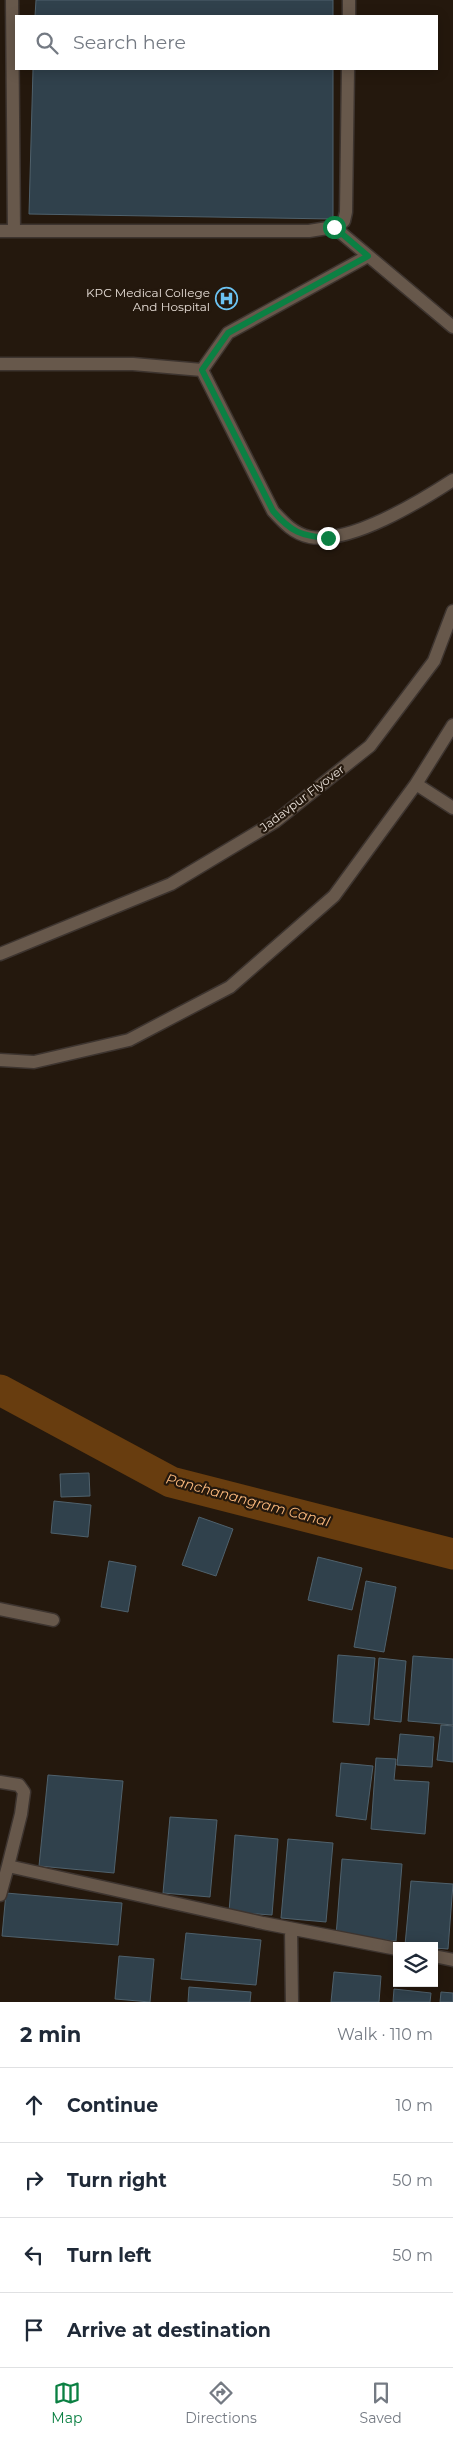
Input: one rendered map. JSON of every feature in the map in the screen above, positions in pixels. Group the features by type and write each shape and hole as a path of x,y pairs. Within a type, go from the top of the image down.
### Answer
{"street":[{"path":"12,0 14,231"},
{"path":"349,0 349,15"},
{"path":"0,231 212,233 309,231 334,227 344,221 346,212 348,70"},
{"path":"334,227 453,328"},
{"path":"202,370 228,333 368,256"},
{"path":"0,364 133,364 202,370"},
{"path":"202,370 273,511 288,528 301,534 308,537 328,538 373,524 423,500 453,480"},
{"name":"Jadavpur Flyover","path":"0,954 171,884 276,821 370,746 434,661 453,611"},
{"path":"0,1060 34,1062 129,1040 230,987 334,896 416,784 453,725"},
{"path":"416,784 453,808"},
{"path":"0,1609 53,1620"},
{"path":"0,1782 19,1785 24,1792 22,1814 0,1895"},
{"path":"8,1866 291,1929 393,1948"},
{"path":"291,1929 292,2002"},
{"path":"438,1957 453,1960"}],"building":[{"path":"36,0 333,0 333,15 35,15"},
{"path":"33,70 333,70 333,219 29,214"},
{"path":"89,1473 90,1496 61,1497 60,1474"},
{"path":"54,1501 91,1505 88,1537 51,1533"},
{"path":"199,1517 233,1529 216,1576 182,1565"},
{"path":"318,1557 362,1568 352,1610 308,1600"},
{"path":"109,1561 136,1566 128,1612 101,1607"},
{"path":"366,1581 396,1587 384,1652 354,1647"},
{"path":"338,1655 375,1658 369,1725 333,1722"},
{"path":"413,1656 453,1659 453,1725 408,1721"},
{"path":"379,1658 406,1661 401,1722 374,1719"},
{"path":"441,1725 453,1726 453,1762 437,1760"},
{"path":"400,1734 434,1737 432,1767 397,1765"},
{"path":"376,1758 396,1759 394,1780 429,1782 425,1834 371,1829"},
{"path":"341,1763 373,1766 366,1820 336,1816"},
{"path":"48,1775 123,1781 114,1873 39,1866"},
{"path":"170,1817 217,1820 210,1897 163,1893"},
{"path":"235,1835 278,1839 272,1915 229,1912"},
{"path":"288,1839 333,1843 326,1922 281,1918"},
{"path":"342,1859 402,1864 396,1941 336,1936"},
{"path":"411,1881 453,1884 448,1949 438,1948 438,1942 405,1942"},
{"path":"6,1893 122,1903 118,1945 2,1936"},
{"path":"186,1933 261,1940 256,1985 181,1979"},
{"path":"119,1956 154,1959 150,2002 115,1999"},
{"path":"334,1972 381,1976 379,2002 331,2002"},
{"path":"189,1987 251,1992 250,2002 188,2002"},
{"path":"394,1989 431,1993 430,2002 393,2002"},
{"path":"441,1992 453,1993 453,2002 440,2002"}],"waterway":[{"name":"Panchanangram Canal","path":"0,1390 171,1482 453,1554"}],"place":[{"name":"KPC Medical College And Hospital","path":"226,299"}],"route":[{"path":"328,538 308,537 288,528 273,511 202,370 228,333 368,256 334,227"}]}
